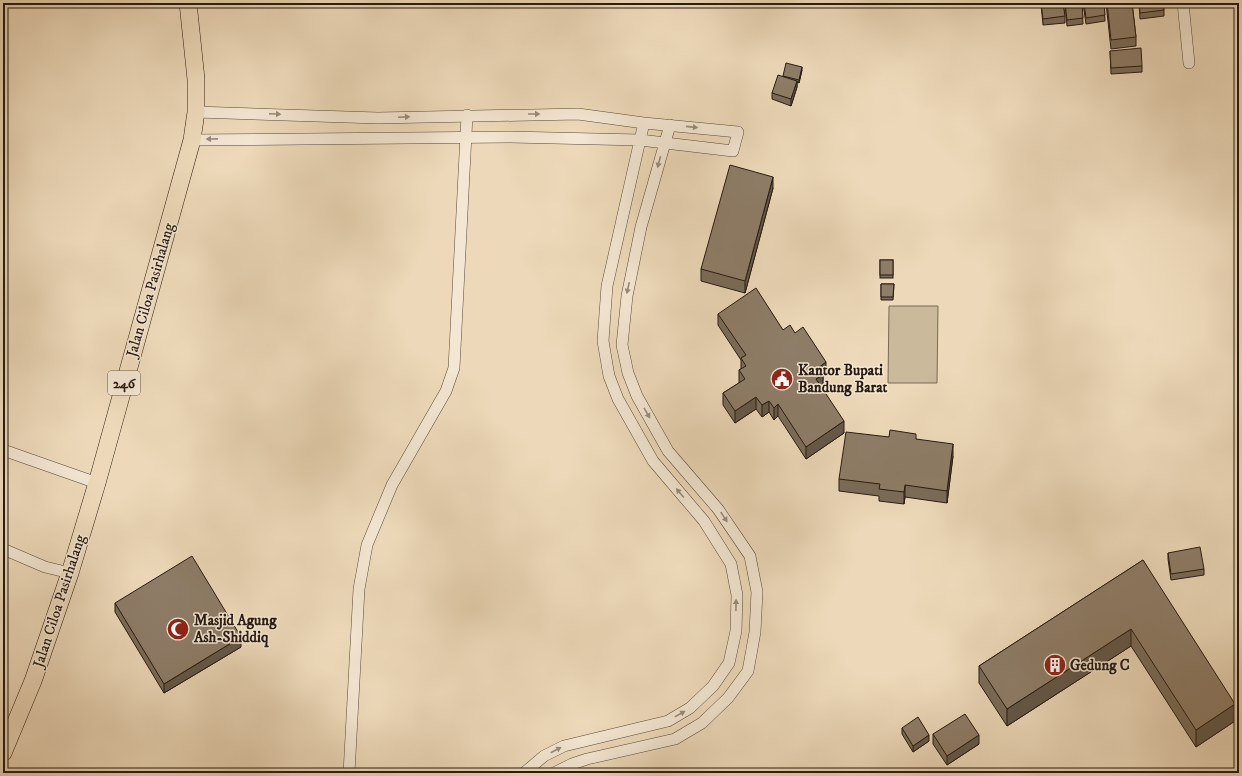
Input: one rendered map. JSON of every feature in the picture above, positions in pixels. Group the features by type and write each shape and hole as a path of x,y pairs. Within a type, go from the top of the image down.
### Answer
{"main road":[{"name":"Jalan Ciloa Pasirhalang","path":"3,753 33,681 70,573 192,140 196,112 195,72 188,3"}],"street":[{"path":"1183,3 1189,63"},
{"path":"192,140 466,137 640,140 664,144 695,145 733,151 738,132 644,123 578,114 467,115 378,118 196,112"},
{"path":"349,773 359,589 368,545 392,485 446,391 454,368 467,115"},
{"path":"524,773 544,756 564,746 668,720 690,708 713,686 728,663 736,631 737,595 731,564 704,521 653,461 618,399 609,376 603,341 607,286 644,123"},
{"path":"554,773 572,764 587,759 675,739 702,723 728,698 748,671 755,632 757,592 750,556 718,509 668,451 637,396 628,373 622,345 627,296 638,242 670,125"},
{"path":"3,450 96,484"},
{"path":"3,548 45,567 70,573"}],"shaded area":[{"path":"889,306 938,306 937,383 888,383"}],"building":[{"path":"1041,3 1063,3 1065,16 1043,19"},
{"path":"1065,3 1082,3 1083,18 1067,20"},
{"path":"1084,3 1104,3 1105,15 1086,18"},
{"path":"1107,3 1132,3 1136,37 1111,40"},
{"path":"1139,3 1163,3 1164,10 1140,13"},
{"path":"1141,48 1142,66 1111,68 1110,51"},
{"path":"786,63 802,67 799,80 783,76"},
{"path":"778,75 797,81 791,99 772,93"},
{"path":"730,165 773,177 745,281 701,269"},
{"path":"880,260 893,260 893,275 880,275"},
{"path":"881,284 894,284 893,297 881,297"},
{"name":"Kantor Bupati Bandung Barat","path":"756,288 783,330 790,325 795,333 803,327 826,362 818,368 823,375 816,379 844,421 806,447 778,404 774,408 769,401 762,405 756,397 735,411 723,393 745,379 739,370 746,366 741,358 746,355 718,314"},
{"path":"890,430 916,434 916,439 953,444 947,491 905,485 904,492 879,489 880,484 839,479 846,432 889,437"},
{"path":"1200,547 1204,569 1171,574 1168,553"},
{"name":"Masjid Agung Ash-Shiddiq","path":"192,556 241,637 164,684 115,603"},
{"name":"Gedung C","path":"1143,560 1235,704 1196,730 1131,629 1007,709 979,666"},
{"path":"965,714 979,735 947,756 933,734"},
{"path":"918,717 929,735 913,746 902,728"}],"place":[{"name":"Kantor Bupati Bandung Barat","path":"782,379"},
{"name":"Masjid Agung Ash-Shiddiq","path":"178,629"},
{"name":"Gedung C","path":"1055,665"}]}
